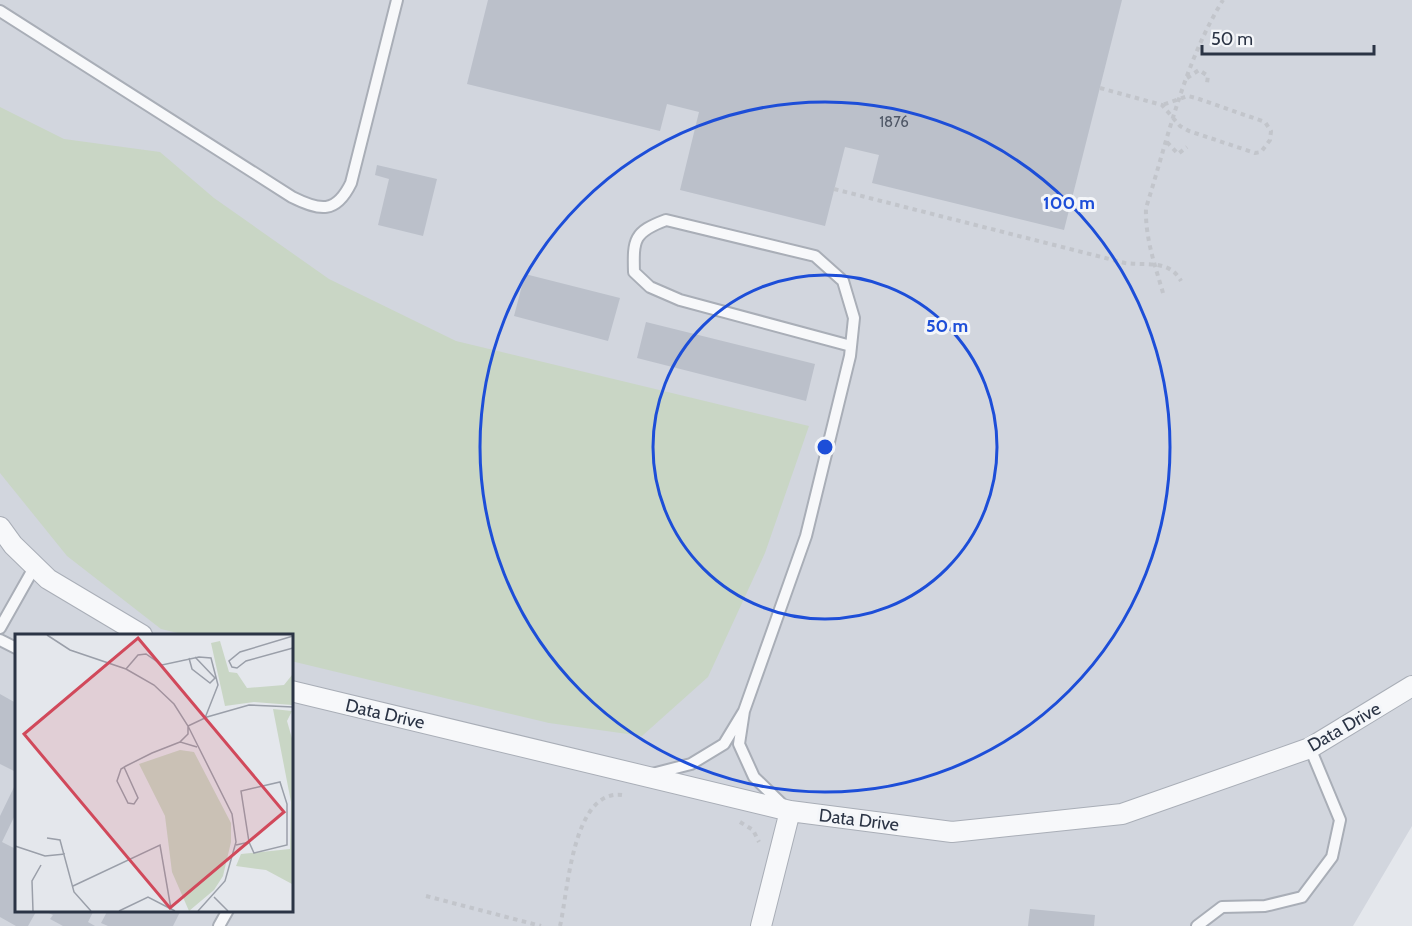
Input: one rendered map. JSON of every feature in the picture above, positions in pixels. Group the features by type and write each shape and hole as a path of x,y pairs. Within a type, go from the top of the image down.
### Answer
{"street":[{"path":"0,527 48,579 140,634"},
{"name":"Data Drive","path":"292,691 790,811 952,832 1122,814 1310,748 1412,686"},
{"path":"763,925 790,811"}],"lane":[{"path":"0,11 292,197 309,205 325,208 337,204 351,183 397,0"},
{"path":"790,811 754,777 739,744 744,711 806,536 851,346 854,318 843,281 815,256 666,220 645,228 633,244 634,272 650,287 680,300 851,346"},
{"path":"0,628 35,566"},
{"path":"0,640 15,648"},
{"path":"644,776 691,764 724,744 744,711"},
{"path":"1197,926 1222,907 1265,906 1302,897 1332,857 1340,820 1310,748"},
{"path":"219,926 227,911"}],"path":[{"path":"1163,293 1145,225 1146,208 1180,98 1205,30 1224,0"},
{"path":"1187,78 1199,70 1208,76 1207,83"},
{"path":"1100,88 1162,105 1174,120 1189,131 1255,153 1261,152 1270,140 1271,131 1265,122 1196,98 1180,98 1162,105"},
{"path":"1167,142 1178,154 1187,147"},
{"path":"834,189 1125,263 1154,264 1170,268 1181,281"},
{"path":"560,926 579,832 591,810 611,794 630,796"},
{"path":"730,820 741,822 753,830 759,839 759,849 779,855"},
{"path":"426,896 542,926"}],"shaded area":[{"path":"0,0 1412,0 1412,826 1353,926 0,926"}],"green space":[{"path":"0,107 64,139 160,152 214,198 329,279 456,341 809,426 765,553 708,677 642,736 549,723 292,661 292,634 182,634 161,629 67,556 0,473"}],"building":[{"path":"488,0 1122,0 1064,230 872,183 879,155 845,147 825,226 680,190 699,112 667,104 660,131 467,84"},
{"path":"377,165 437,179 423,236 378,225 389,179 375,175"},
{"path":"525,274 620,298 608,341 514,316"},
{"path":"646,322 815,364 806,401 637,358"},
{"path":"0,694 15,702 15,772 0,764"},
{"path":"15,785 15,815 2,842 15,848 15,911 36,911 28,926 16,926 0,917 0,816"},
{"path":"1030,909 1095,915 1094,926 1028,926"},
{"path":"44,911 94,911 88,922 95,926 63,926 50,919 53,915"},
{"path":"107,911 180,911 173,926 108,926 101,923"}]}
